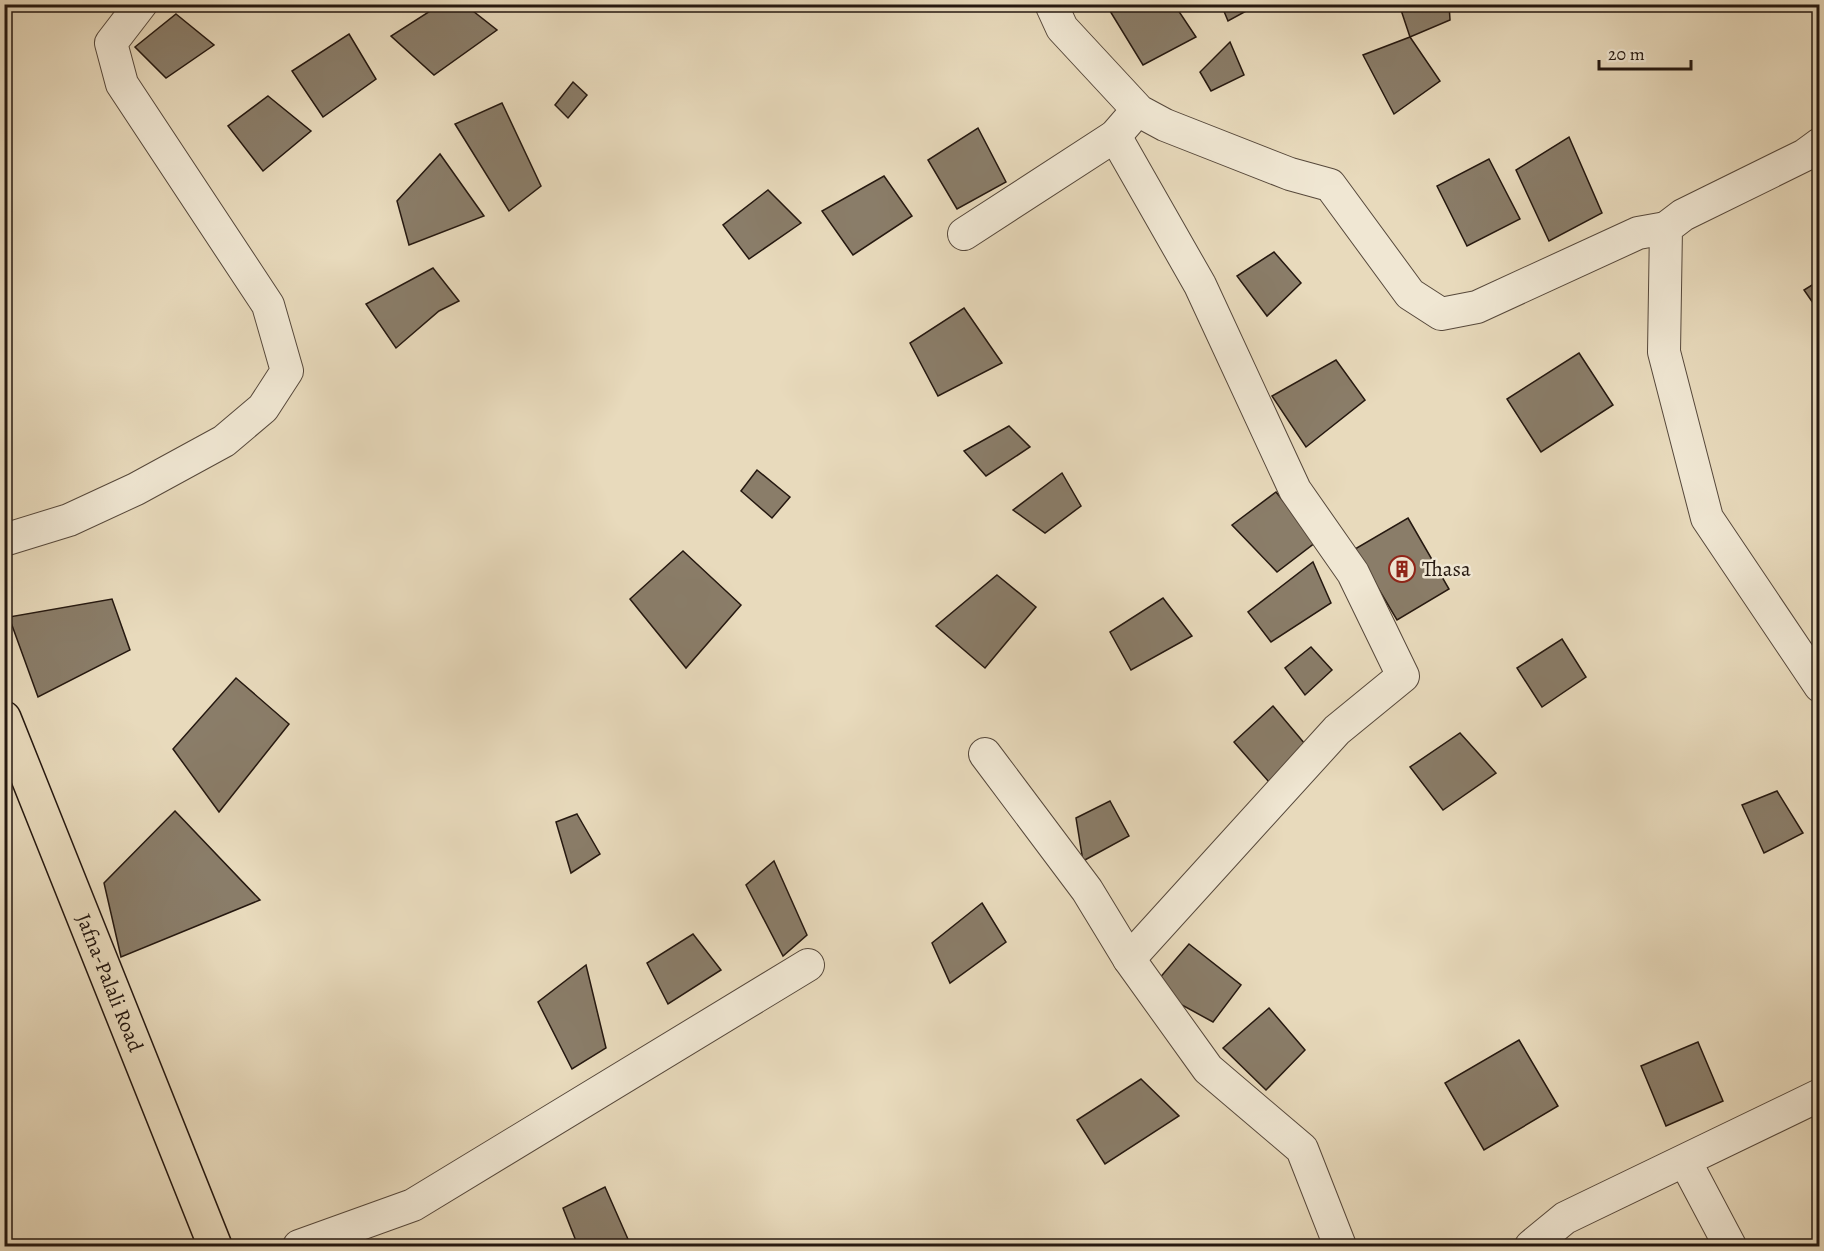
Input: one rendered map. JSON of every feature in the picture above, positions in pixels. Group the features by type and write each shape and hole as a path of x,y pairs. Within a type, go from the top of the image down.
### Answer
{"main road":[{"name":"Jafna-Palali Road","path":"4,718 215,1246"}],"street":[{"path":"4,540 69,520 136,489 224,441 263,408 287,371 268,305 122,84 111,43 141,4"},
{"path":"1051,4 1062,28 1139,111 1165,125 1290,174 1330,185 1410,294 1441,314 1477,307 1638,233 1666,228 1683,215 1805,155 1820,144"},
{"path":"964,234 1115,136 1139,111"},
{"path":"1115,136 1200,285 1295,490 1353,573 1403,676 1337,730 1129,959"},
{"path":"1666,228 1665,351 1707,518 1820,686"},
{"path":"985,754 1087,890 1129,959 1208,1069 1302,1149 1340,1246"},
{"path":"299,1246 413,1205 808,965"},
{"path":"1531,1246 1565,1218 1820,1095"},
{"path":"1685,1161 1730,1246"}],"building":[{"path":"441,4 464,4 497,30 434,75 391,36"},
{"path":"1123,4 1174,4 1196,37 1143,65 1110,11"},
{"path":"1221,4 1259,4 1228,21"},
{"path":"1399,4 1449,4 1450,20 1410,37"},
{"path":"176,14 214,45 166,78 135,47"},
{"path":"349,34 376,79 323,117 292,71"},
{"path":"1410,37 1440,81 1394,114 1363,55"},
{"path":"1230,42 1244,75 1211,91 1200,72"},
{"path":"573,82 587,95 568,118 555,105"},
{"path":"268,96 311,131 263,171 228,126"},
{"path":"502,103 541,186 509,211 455,124"},
{"path":"978,128 1006,182 957,209 928,160"},
{"path":"1569,137 1602,213 1549,241 1516,170"},
{"path":"440,154 484,216 409,245 397,201"},
{"path":"1489,159 1520,219 1467,246 1437,186"},
{"path":"884,176 912,216 853,255 822,211"},
{"path":"768,190 801,223 749,259 723,225"},
{"path":"1274,252 1301,283 1267,316 1237,276"},
{"path":"433,268 459,301 439,311 396,348 366,304"},
{"path":"1820,280 1820,313 1804,290"},
{"path":"964,308 1002,363 938,396 910,343"},
{"path":"1579,353 1613,405 1541,452 1507,399"},
{"path":"1336,360 1365,400 1306,447 1272,396"},
{"path":"1009,426 1030,447 986,476 964,451"},
{"path":"757,470 790,497 772,518 741,491"},
{"path":"1062,473 1081,506 1045,533 1013,510"},
{"path":"1276,492 1316,542 1277,572 1232,525"},
{"name":"Thasa","path":"1408,518 1449,589 1397,620 1355,549"},
{"path":"683,551 741,605 686,668 630,599"},
{"path":"1313,562 1331,603 1271,642 1248,612"},
{"path":"997,575 1036,607 985,668 936,626"},
{"path":"1163,598 1192,636 1131,670 1110,632"},
{"path":"112,599 130,650 38,697 9,617"},
{"path":"1562,639 1586,677 1542,707 1517,668"},
{"path":"1311,647 1332,670 1305,695 1285,668"},
{"path":"236,678 289,724 219,812 173,749"},
{"path":"1273,706 1305,744 1269,782 1234,742"},
{"path":"1460,733 1496,773 1443,810 1410,767"},
{"path":"1777,791 1803,833 1764,853 1742,805"},
{"path":"1110,801 1129,836 1083,861 1076,818"},
{"path":"175,811 260,900 121,957 104,883"},
{"path":"577,814 600,854 571,873 556,822"},
{"path":"774,861 807,935 783,956 746,885"},
{"path":"982,903 1006,942 950,983 932,943"},
{"path":"693,934 721,970 668,1004 647,963"},
{"path":"1189,944 1241,985 1213,1022 1151,988"},
{"path":"586,965 606,1048 572,1069 538,1002"},
{"path":"1269,1008 1305,1050 1266,1090 1223,1048"},
{"path":"1519,1040 1558,1106 1484,1150 1445,1083"},
{"path":"1698,1042 1723,1101 1666,1126 1641,1066"},
{"path":"1141,1079 1179,1116 1105,1164 1077,1120"},
{"path":"605,1187 631,1246 578,1246 563,1208"}],"place":[{"name":"Thasa","path":"1402,569"}]}
